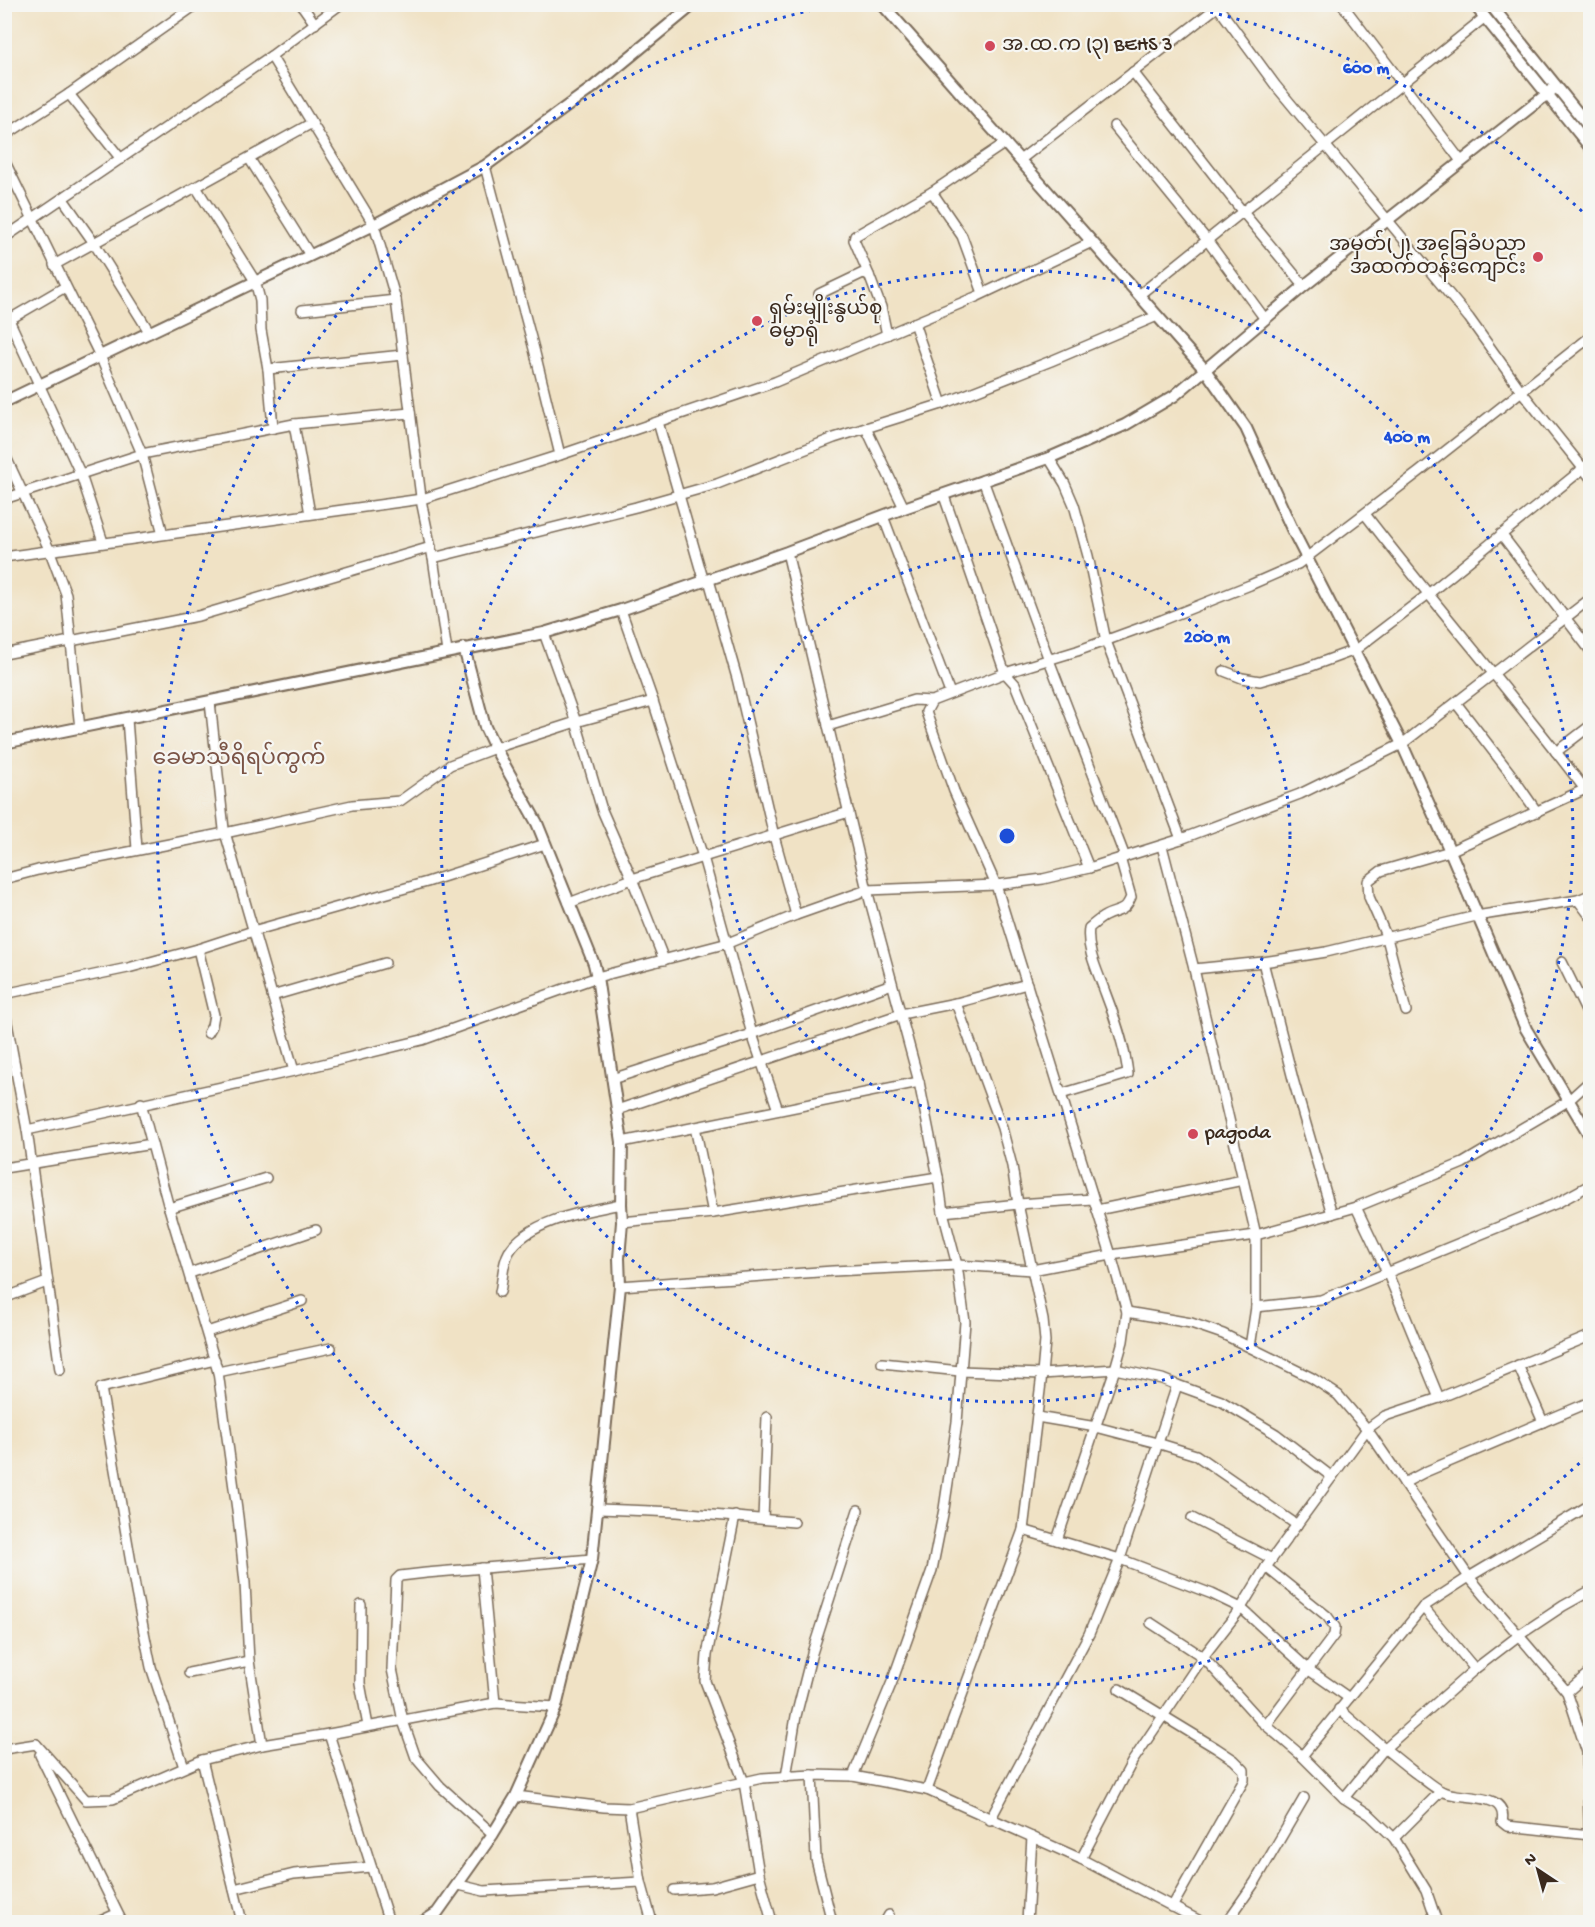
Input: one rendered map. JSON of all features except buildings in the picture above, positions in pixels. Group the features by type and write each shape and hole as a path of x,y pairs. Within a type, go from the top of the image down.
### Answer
{"street":[{"path":"4,136 69,94 197,4"},
{"path":"301,4 315,24"},
{"path":"4,238 271,56 341,4"},
{"path":"4,402 375,225 485,166 592,88 694,4"},
{"path":"882,4 1206,371 1246,428 1307,559 1402,744 1526,1029 1590,1136"},
{"path":"1342,4 1401,85 1461,161"},
{"path":"1474,4 1590,147"},
{"path":"1490,4 1590,128"},
{"path":"1020,160 1220,6 1276,86 1469,318 1522,392 1588,469 1355,650 1306,668 1260,681 1242,678 1224,671"},
{"path":"1139,295 1485,17"},
{"path":"271,56 375,225 396,300 422,499 447,652"},
{"path":"1134,72 1242,212 1304,286"},
{"path":"4,743 544,633 707,581 904,508 1048,458 1125,425 1174,396 1304,286 1556,87"},
{"path":"69,94 121,159"},
{"path":"54,265 312,123"},
{"path":"1114,126 1207,240 1265,319"},
{"path":"887,334 881,308 854,240 855,236 932,192 1005,143"},
{"path":"249,158 310,255"},
{"path":"4,160 100,356 142,454 163,534"},
{"path":"485,166 560,455"},
{"path":"196,187 255,281 260,300 261,330 268,369 273,428"},
{"path":"932,192 962,236 983,293"},
{"path":"63,199 94,243 150,333"},
{"path":"4,557 422,499 775,382 983,293 1092,243"},
{"path":"819,294 863,273 869,275"},
{"path":"7,321 65,287"},
{"path":"302,310 396,300"},
{"path":"4,309 7,321 81,475 103,542"},
{"path":"433,558 717,484 834,438 942,404 1052,361 1157,316"},
{"path":"914,323 942,404"},
{"path":"828,726 914,700 932,701 1005,673 1106,641 1250,585 1307,559 1590,337"},
{"path":"268,369 403,355"},
{"path":"4,499 142,454 294,424 410,413"},
{"path":"658,422 737,678 774,836 796,915"},
{"path":"294,424 310,514"},
{"path":"866,428 904,508"},
{"path":"4,453 49,549 66,594 80,729"},
{"path":"1048,458 1065,484 1074,505 1088,556 1106,641 1181,839"},
{"path":"983,480 1122,858 1131,897 1119,912 1104,917 1089,928 1089,946 1113,1012 1127,1059 1128,1074 1061,1094"},
{"path":"944,496 1005,673 1015,684 1089,868"},
{"path":"1365,514 1427,595 1589,791 1450,851 1381,871 1368,881 1369,897 1387,938 1406,1011"},
{"path":"883,516 950,693"},
{"path":"1502,534 1590,650"},
{"path":"4,654 198,616 431,547"},
{"path":"788,552 867,890 919,1082 943,1212 957,1265 964,1322 957,1422 932,1570 892,1682 854,1776"},
{"path":"27,1130 422,1040 597,977 728,943 796,915 867,890 996,885 1043,879 1162,846 1300,794 1402,744 1590,598"},
{"path":"621,610 704,857 752,1034 778,1110"},
{"path":"544,633 576,722 602,810 664,960"},
{"path":"423,1923 438,1918 493,1834 516,1796 556,1707 592,1559 620,1286 622,1142 594,964 537,823 485,727 464,648"},
{"path":"4,879 136,849 225,833 352,805 400,801 450,765 576,722 653,701"},
{"path":"932,701 926,712 954,790 996,885 1127,1312 1123,1341 1115,1370 1057,1540"},
{"path":"210,702 225,833 294,1071"},
{"path":"1456,702 1537,812"},
{"path":"127,719 136,849"},
{"path":"1557,752 1590,726"},
{"path":"569,903 632,879 849,812"},
{"path":"4,994 128,968 198,949 253,931 427,882 545,844"},
{"path":"1162,846 1194,969 1256,1234 1256,1307 1250,1347"},
{"path":"1194,969 1263,962 1326,952 1476,916 1578,900 1590,895"},
{"path":"1578,900 1590,916"},
{"path":"198,949 214,1015 208,1033"},
{"path":"1263,962 1294,1083 1332,1214"},
{"path":"1562,962 1590,1019"},
{"path":"272,996 385,963"},
{"path":"612,1079 752,1034 892,984"},
{"path":"617,1110 901,1014 956,1003 1027,984"},
{"path":"927,1790 1023,1530 1045,1341 1043,1320 1012,1166 1002,1128 956,1003"},
{"path":"4,1007 27,1130 60,1370"},
{"path":"620,1286 957,1265 1032,1270 1111,1255 1256,1234 1356,1207 1463,1163 1568,1101 1590,1081"},
{"path":"622,1142 919,1082"},
{"path":"141,1103 169,1208 218,1372 238,1517 249,1661 262,1745"},
{"path":"695,1127 713,1213"},
{"path":"4,1168 152,1143"},
{"path":"622,1222 713,1213 938,1177"},
{"path":"169,1208 266,1178"},
{"path":"1097,1210 1243,1180"},
{"path":"1256,1307 1321,1300 1557,1203 1590,1185"},
{"path":"943,1212 1018,1203 1093,1200"},
{"path":"500,1292 507,1254 530,1231 560,1219 621,1204"},
{"path":"1356,1207 1388,1274 1439,1398"},
{"path":"190,1273 316,1230"},
{"path":"4,1298 47,1282"},
{"path":"207,1332 302,1301"},
{"path":"1127,1312 1191,1323 1223,1334 1250,1347 1312,1378 1338,1395 1367,1429 1468,1577 1567,1692 1587,1752 1590,1855"},
{"path":"1081,1859 1132,1762 1269,1563 1367,1429 1385,1416 1439,1398 1590,1336"},
{"path":"218,1372 331,1348"},
{"path":"184,1767 151,1667 101,1388 215,1360"},
{"path":"882,1363 960,1371 1042,1374 1115,1370 1162,1379 1221,1401 1276,1434 1332,1477"},
{"path":"1518,1365 1543,1422"},
{"path":"990,1820 1089,1634 1120,1559 1177,1385"},
{"path":"1404,1483 1590,1402"},
{"path":"763,1519 767,1417"},
{"path":"1037,1417 1096,1428 1196,1455 1297,1525"},
{"path":"1302,1756 1424,1607 1468,1577 1590,1505"},
{"path":"598,1509 677,1512 794,1522"},
{"path":"786,1777 796,1716 812,1653 858,1510"},
{"path":"735,1516 707,1655 705,1681 744,1782 759,1874 772,1923"},
{"path":"1192,1518 1269,1563 1328,1616 1335,1627 1334,1635 1267,1724"},
{"path":"1023,1530 1120,1559 1212,1594 1240,1608 1309,1670 1349,1698"},
{"path":"493,1834 440,1786 416,1758 403,1721 392,1669 396,1580 400,1576 592,1559"},
{"path":"482,1568 495,1703"},
{"path":"1344,1798 1384,1749 1475,1669 1518,1636 1590,1591"},
{"path":"361,1605 360,1683 368,1726"},
{"path":"1424,1607 1475,1669"},
{"path":"1151,1623 1203,1657 1262,1721 1302,1756 1344,1798 1370,1815 1394,1838 1426,1890 1437,1923"},
{"path":"189,1673 249,1661"},
{"path":"1567,1692 1590,1672"},
{"path":"1119,1689 1234,1760 1244,1770 1244,1780 1172,1906"},
{"path":"36,1744 86,1800 113,1799 202,1760 262,1745 495,1703 556,1707"},
{"path":"1339,1709 1384,1749 1441,1791 1460,1797 1488,1799 1501,1806 1502,1822 1507,1826 1590,1835"},
{"path":"329,1734 389,1923"},
{"path":"4,1749 36,1744"},
{"path":"36,1744 122,1923"},
{"path":"202,1760 243,1923"},
{"path":"812,1775 816,1859 832,1923"},
{"path":"516,1796 629,1808 744,1782 812,1775 854,1776 927,1790 1081,1859 1202,1923"},
{"path":"1394,1838 1441,1791"},
{"path":"1227,1923 1261,1872 1304,1798"},
{"path":"629,1808 641,1882 652,1923"},
{"path":"1027,1923 1032,1837"},
{"path":"234,1889 294,1874 371,1867"},
{"path":"674,1890 712,1887 759,1874"},
{"path":"459,1885 484,1891 641,1882"},
{"path":"98,1923 116,1914"}],"place":[{"name":"အ.ထ.က (၃) BEHS 3","path":"990,46"},
{"name":"အမှတ်(၂) အခြေခံပညာ အထက်တန်းကျောင်း","path":"1538,257"},
{"name":"ရှမ်းမျိုးနွယ်စု ဓမ္မာရုံ","path":"757,321"},
{"name":"pagoda","path":"1193,1134"}],"district":[{"name":"ခေမာသီရိရပ်ကွက်","path":"239,760"}]}
